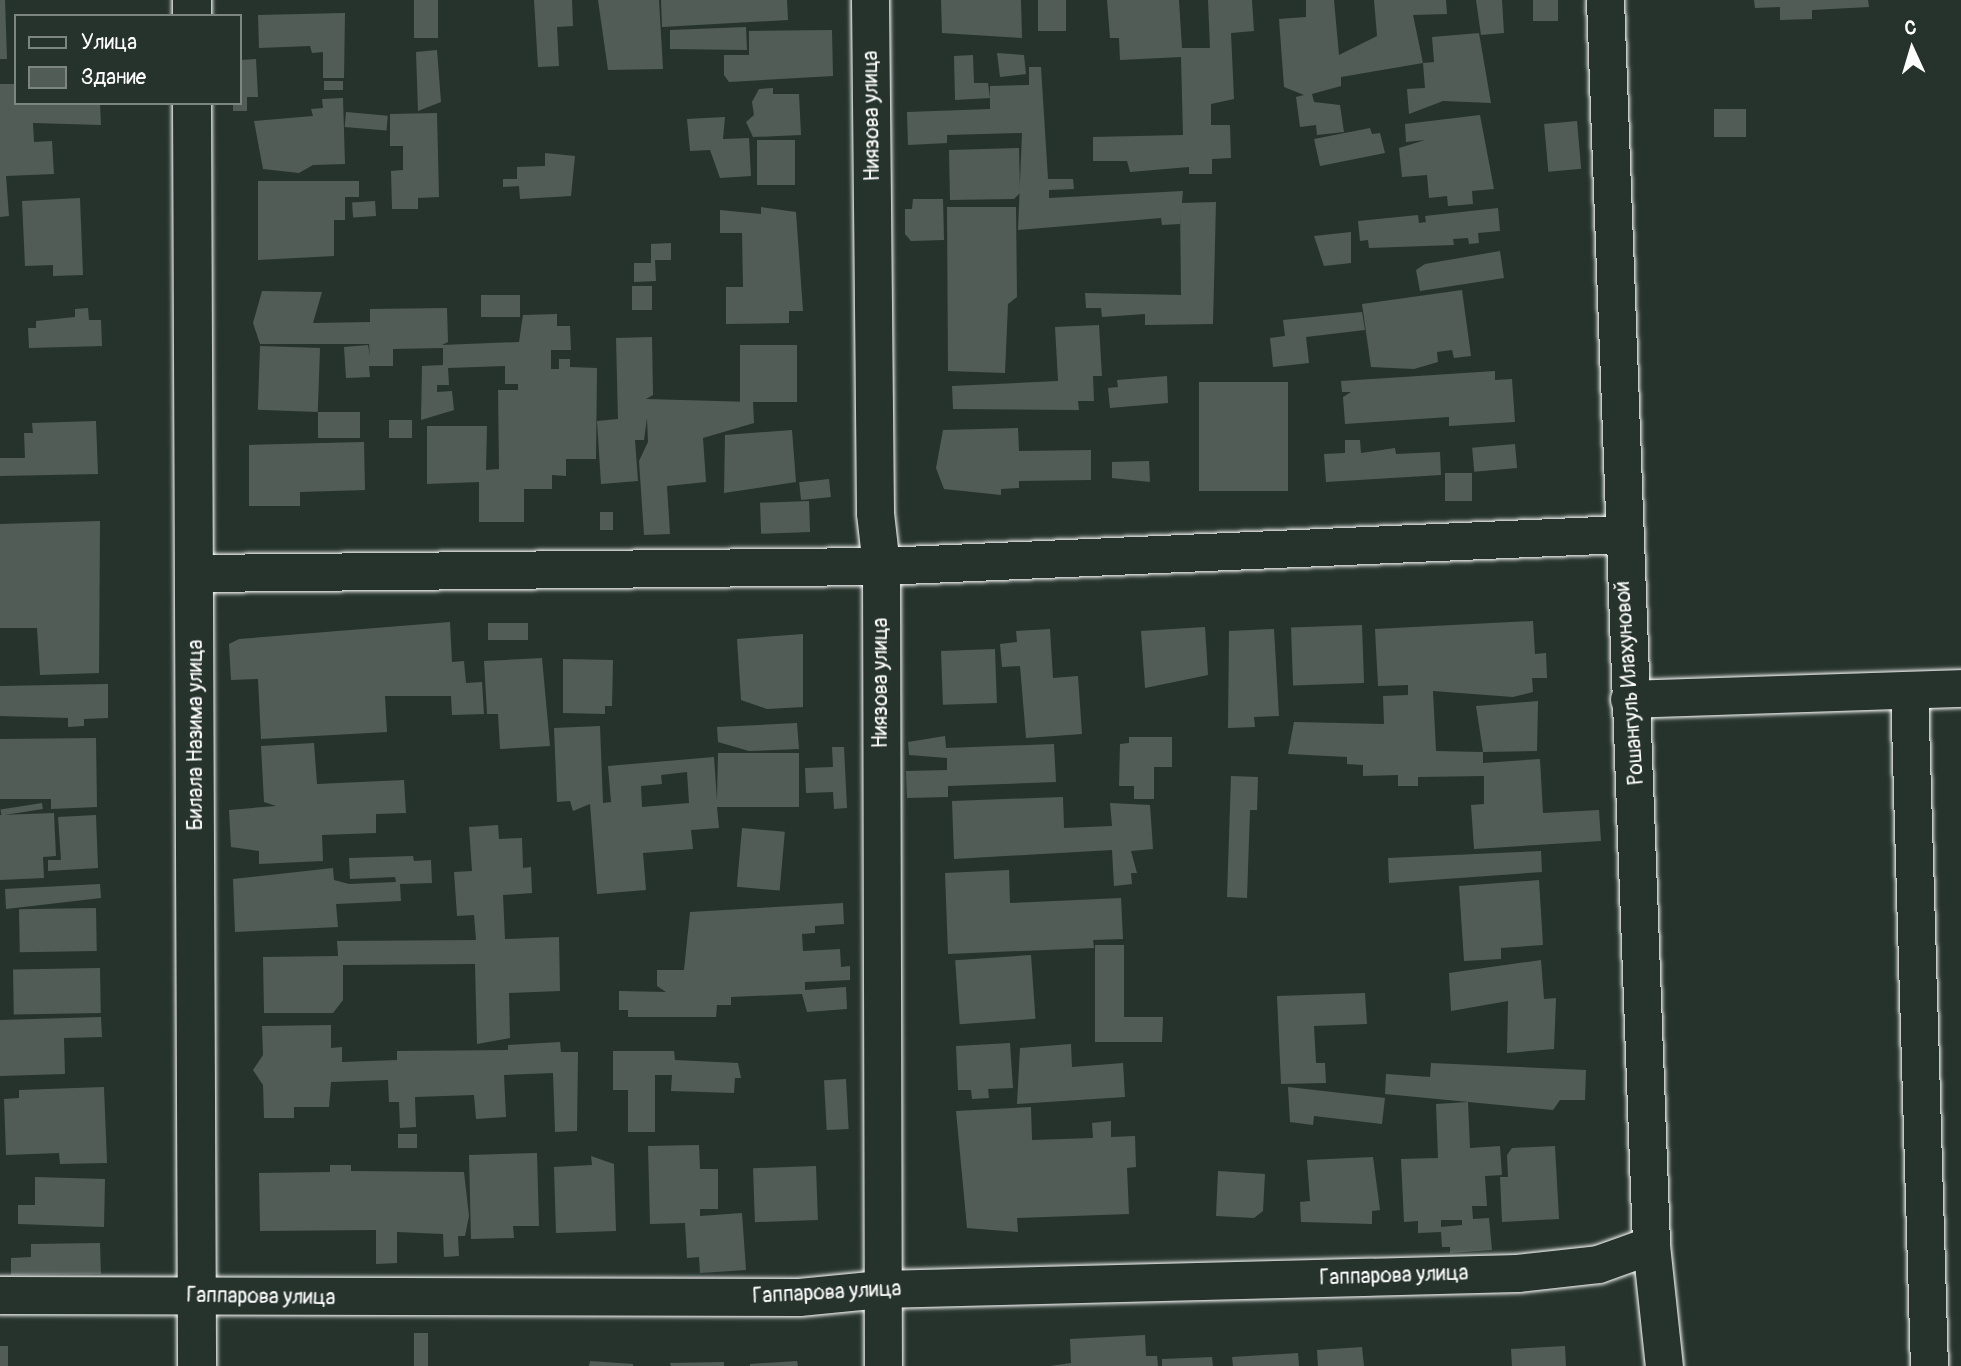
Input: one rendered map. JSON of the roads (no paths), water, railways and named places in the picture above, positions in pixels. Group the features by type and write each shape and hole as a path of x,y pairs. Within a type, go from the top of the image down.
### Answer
{"street":[{"name":"Ниязова улица","path":"870,0 875,513 881,566 883,1366"},
{"name":"Рошангуль Илахуновой","path":"1605,0 1622,534 1651,1245 1664,1366"},
{"name":"Билала Назима улица","path":"192,105 196,573 197,1366"},
{"path":"196,573 881,566 1622,534"},
{"path":"1629,699 1961,688"},
{"path":"1909,690 1929,1366"},
{"name":"Гаппарова улица","path":"0,1295 786,1297 881,1289 1517,1273 1598,1264 1651,1245"}]}
